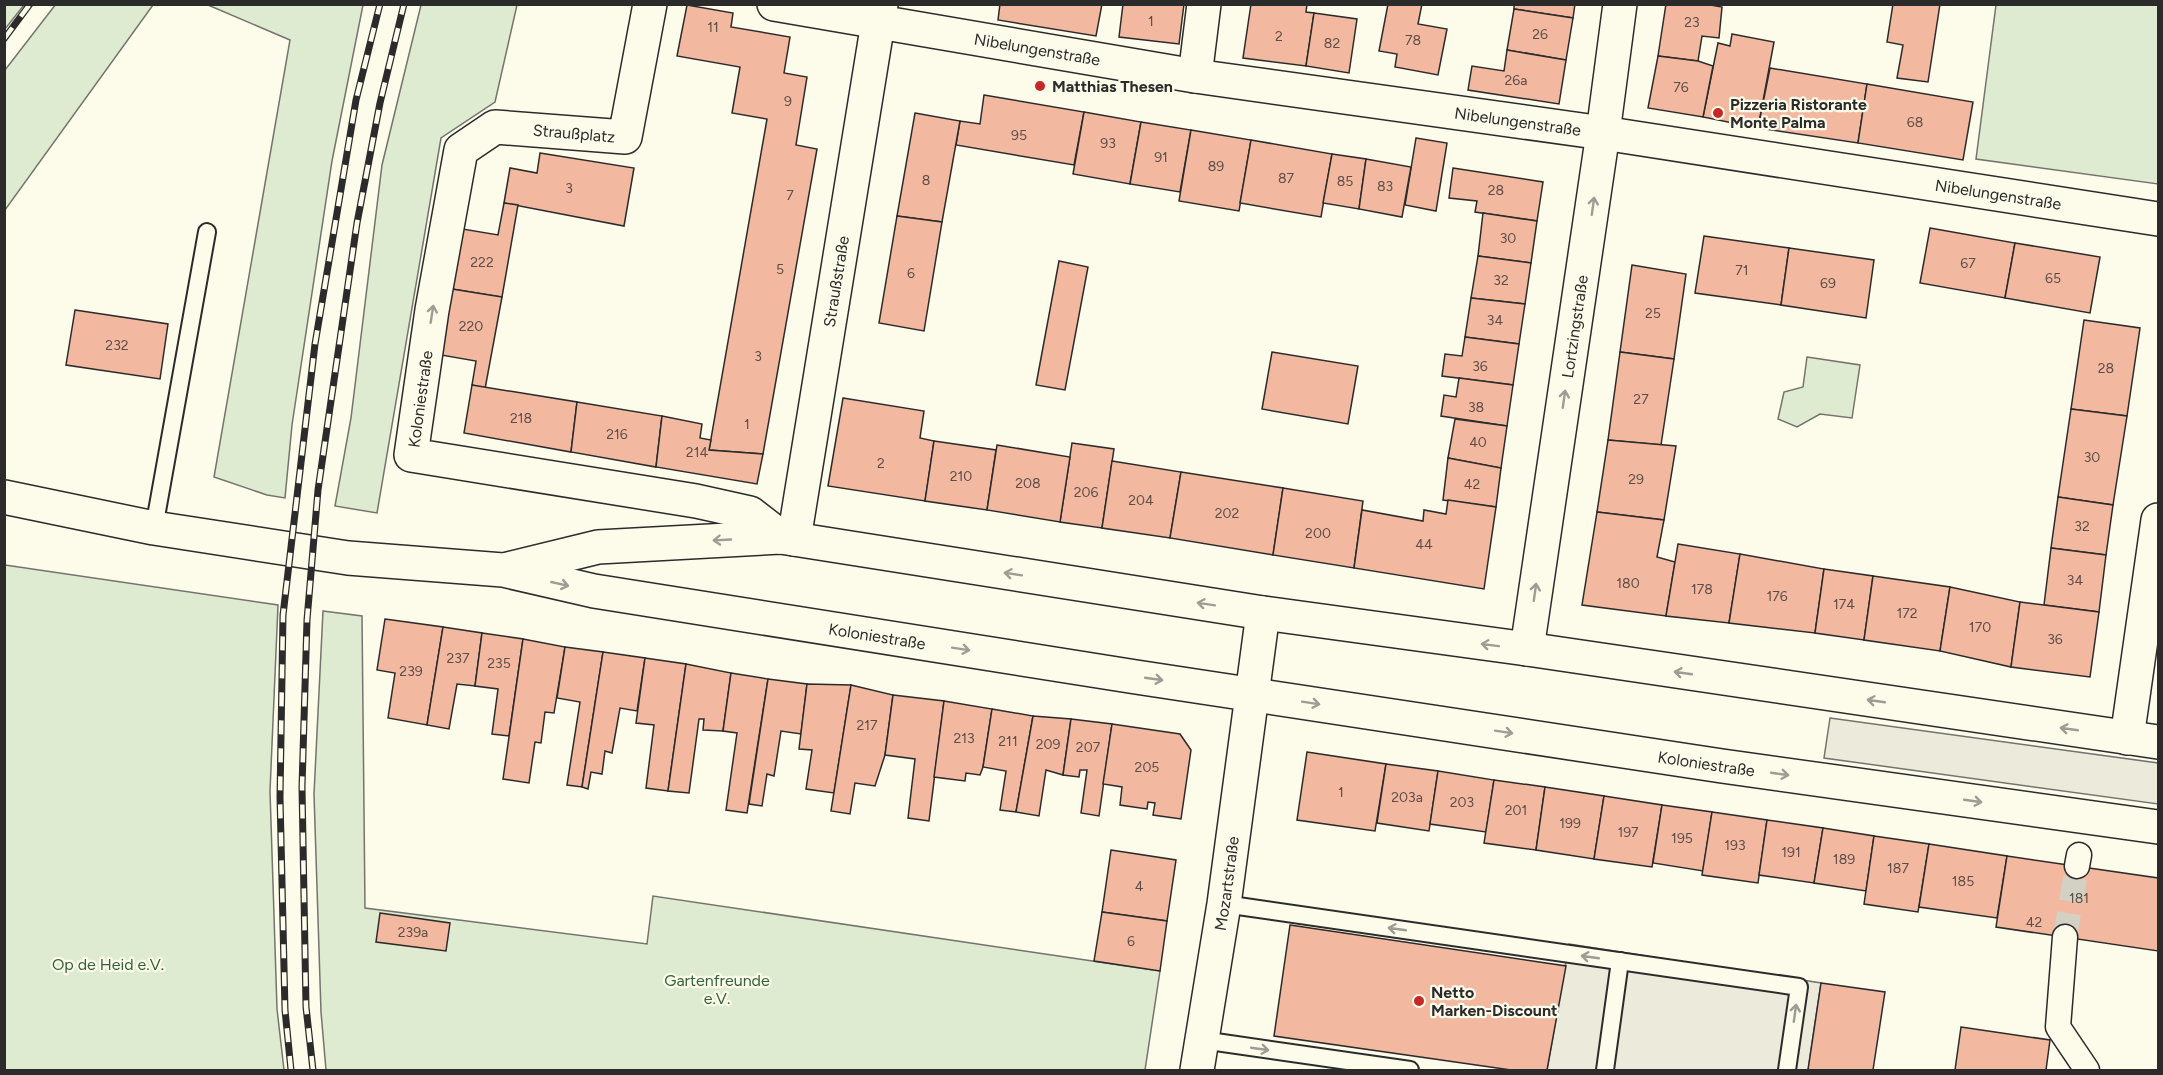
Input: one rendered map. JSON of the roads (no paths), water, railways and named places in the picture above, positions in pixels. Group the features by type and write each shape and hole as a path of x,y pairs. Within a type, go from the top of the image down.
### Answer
{"street":[{"name":"Straußplatz","path":"495,127 625,137 650,4"},
{"path":"774,4 879,14"},
{"path":"1195,76 1204,4"},
{"name":"Lortzingstraße","path":"1527,650 1620,4"},
{"name":"Nibelungenstraße","path":"879,14 1195,76 1603,133 2158,219"},
{"name":"Straußstraße","path":"787,538 879,14"},
{"name":"Koloniestraße","path":"495,127 461,150 432,310 411,454 696,501 750,513 787,538"},
{"name":"Koloniestraße","path":"4,497 154,528 348,558 503,570 594,591 1253,694 1722,766 2158,827"},
{"path":"2143,740 2158,520"},
{"name":"Koloniestraße","path":"503,570 598,547 787,538 1263,613 2143,740"},
{"path":"1253,694 1263,613"},
{"name":"Mozartstraße","path":"1200,1055 1224,904 1253,694"},
{"path":"2065,937 2058,1027 2087,1071"}],"lane":[{"path":"154,528 207,232"},
{"path":"1224,904 1799,987 1787,1071"},
{"path":"1605,1071 1620,961"},
{"path":"1200,1055 1410,1071"}],"tunnel":[{"path":"2065,937 2077,866"}],"railway":[{"path":"4,39 30,4"},
{"path":"291,1070 285,1010 280,797 283,615 315,344 356,100 380,4"},
{"path":"313,1070 306,1007 302,787 307,620 318,490 357,223 380,103 404,4"}],"place":[{"name":"Matthias Thesen","path":"1040,86"},
{"name":"Pizzeria Ristorante Monte Palma","path":"1718,113"},
{"name":"Netto Marken-Discount","path":"1419,1001"}],"park label":[{"name":"Op de Heid e.V.","path":"108,964"},
{"name":"Gartenfreunde e.V.","path":"717,989"}]}
